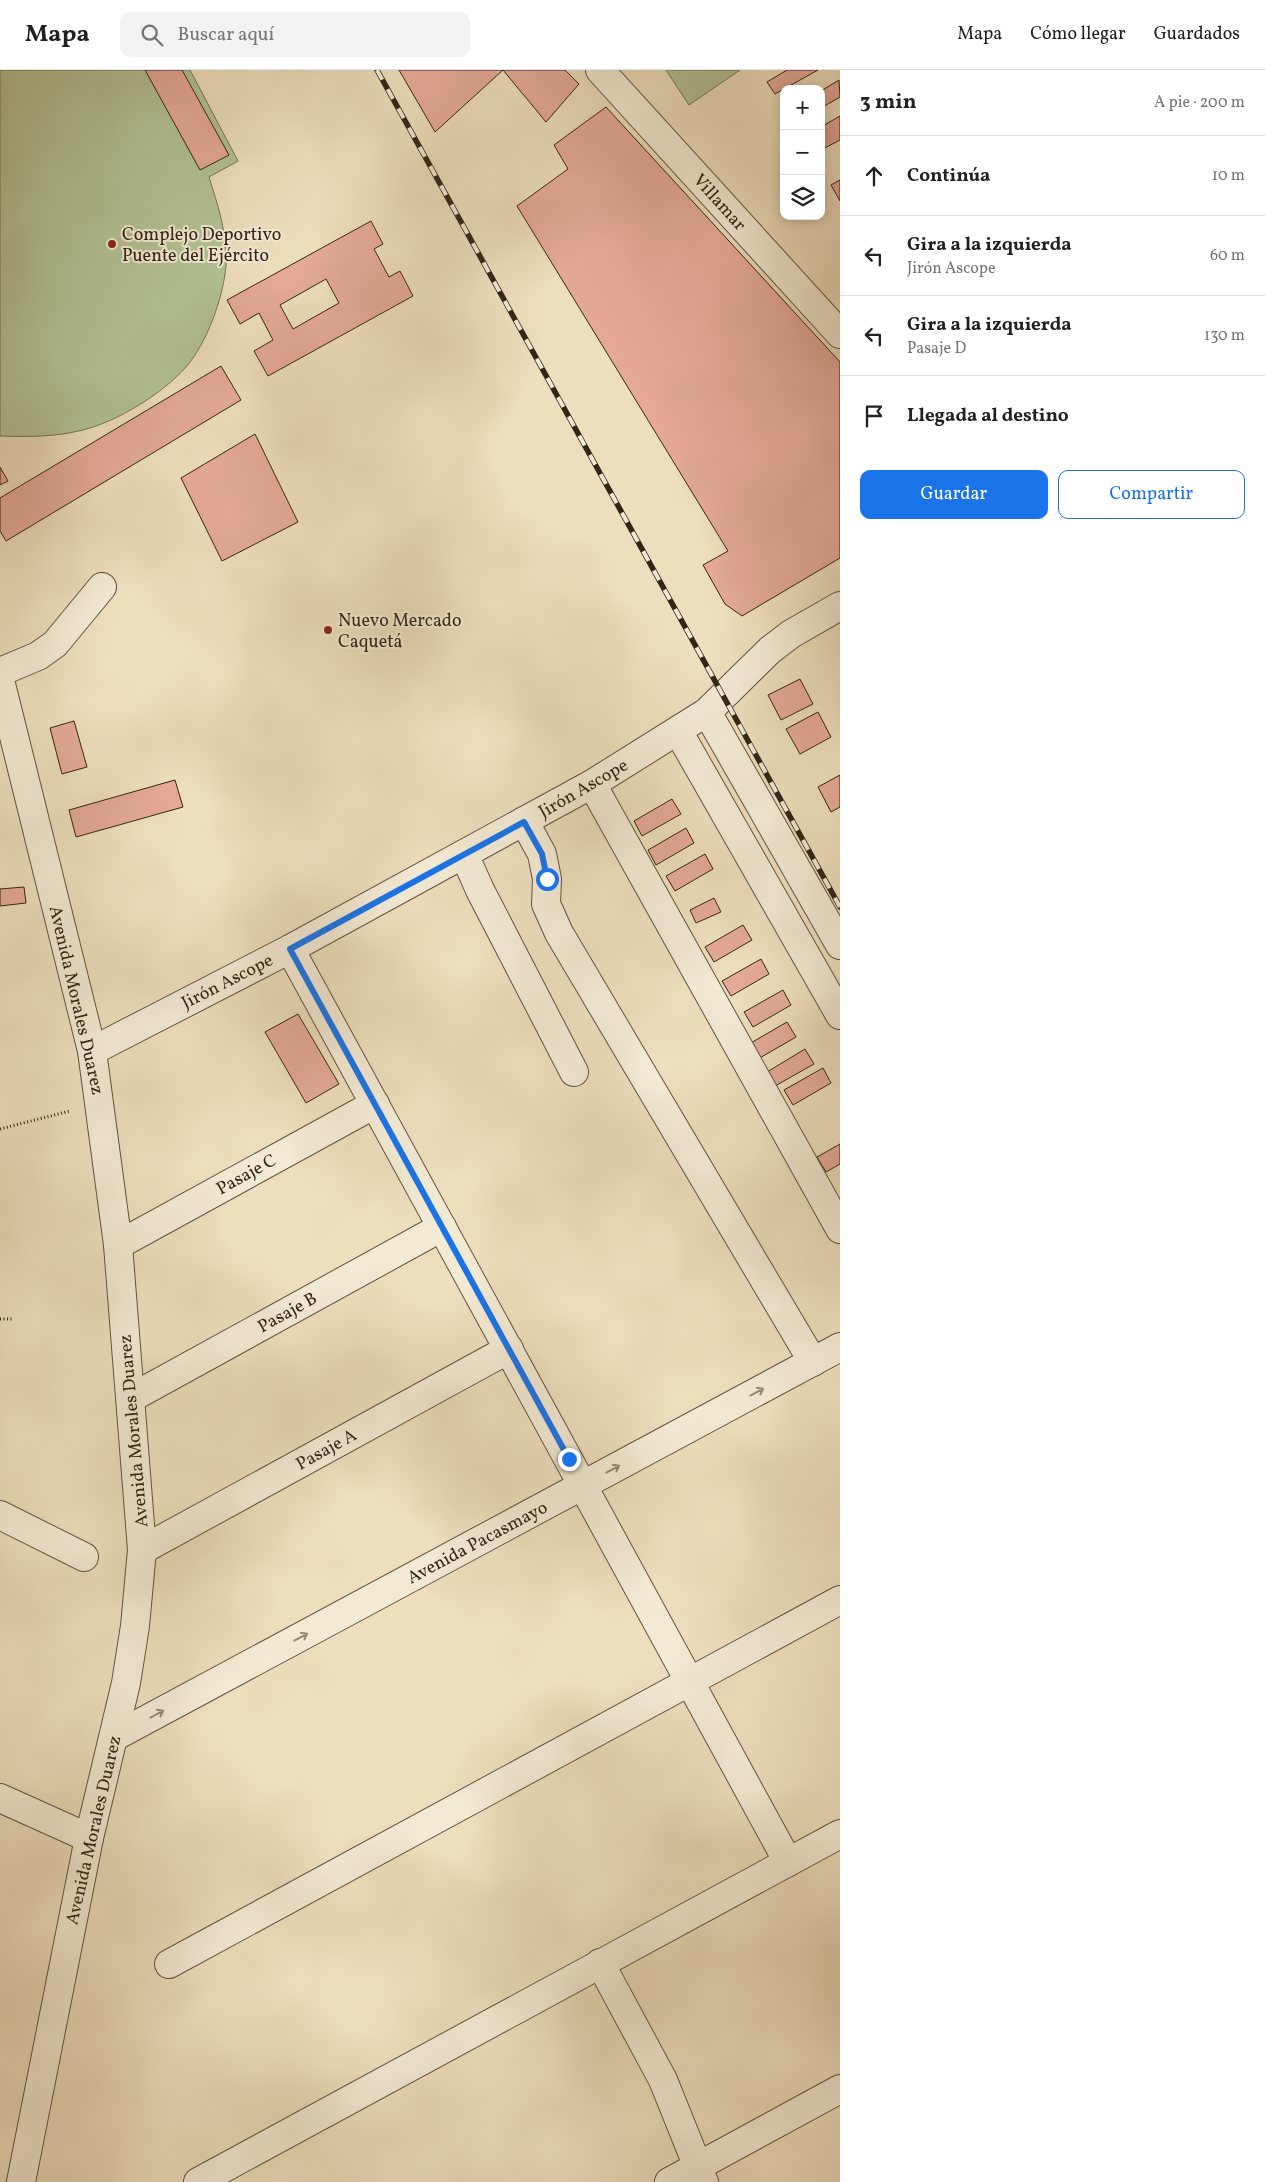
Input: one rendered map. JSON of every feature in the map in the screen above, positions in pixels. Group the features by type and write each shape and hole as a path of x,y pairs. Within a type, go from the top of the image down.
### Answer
{"street":[{"name":"Villamar","path":"600,70 840,334"},
{"path":"0,672 38,656 55,644 102,587"},
{"name":"Jirón Ascope","path":"92,1051 290,949 592,784 707,712 770,650 791,634 840,606"},
{"name":"Avenida Morales Duarez","path":"0,680 92,1051 118,1245 142,1550 134,1636 114,1737 89,1838 20,2182"},
{"path":"707,712 840,945"},
{"path":"678,731 840,1015"},
{"path":"592,784 840,1229"},
{"path":"524,822 542,854 547,879 546,904 560,933 813,1362"},
{"path":"464,854 480,890 574,1072"},
{"path":"290,949 691,1681 788,1862"},
{"name":"Pasaje C","path":"118,1245 375,1104"},
{"name":"Pasaje B","path":"131,1398 442,1226"},
{"name":"Avenida Pacasmayo","path":"114,1737 840,1347"},
{"name":"Pasaje A","path":"142,1550 509,1348"},
{"path":"0,1515 84,1557"},
{"path":"170,1964 840,1600"},
{"path":"0,1798 89,1838"},
{"path":"198,2182 840,1834"},
{"path":"600,1963 664,2080 702,2174"},
{"path":"669,2182 702,2174 840,2089"}],"path":[{"path":"0,1129 65,1112"},
{"path":"0,1319 12,1319"}],"green space":[{"name":"Complejo Deportivo Puente del Ejército","path":"0,70 190,70 238,161 209,177 224,232 226,266 218,306 201,346 186,367 165,387 125,413 83,430 42,436 0,436"},
{"path":"666,70 740,70 689,105"}],"building":[{"path":"145,70 182,70 229,155 200,170"},
{"path":"399,70 503,70 435,132"},
{"path":"503,70 565,70 579,84 546,122"},
{"path":"787,70 818,70 791,85 780,85 780,91 775,94 767,82"},
{"path":"839,80 840,97 825,106 825,89"},
{"path":"606,107 840,362 840,558 742,616 725,604 703,565 728,551 517,206 568,169 554,145"},
{"path":"840,116 840,140 825,148 825,130 825,125"},
{"path":"840,180 840,201 831,185"},
{"path":"371,221 383,244 374,249 389,277 400,271 413,296 268,376 254,351 273,340 259,313 240,324 227,300","holes":["326,279 339,303 293,329 280,305"]},
{"path":"221,366 241,400 6,541 0,531 0,498"},
{"path":"255,434 298,522 222,561 181,478"},
{"path":"0,467 8,481 0,485"},
{"path":"800,679 813,704 781,720 768,695"},
{"path":"818,712 831,737 800,754 786,729"},
{"path":"74,721 87,767 62,774 50,728"},
{"path":"840,775 840,807 831,812 818,787"},
{"path":"175,780 183,807 76,837 69,810"},
{"path":"672,799 681,814 642,836 634,821"},
{"path":"686,828 694,843 656,865 648,850"},
{"path":"705,854 713,869 675,891 666,876"},
{"path":"24,887 26,903 0,906 0,889"},
{"path":"714,898 721,912 696,923 690,910"},
{"path":"743,925 752,940 714,962 705,947"},
{"path":"761,959 769,974 731,996 722,981"},
{"path":"783,990 791,1005 753,1027 744,1012"},
{"path":"298,1014 339,1084 306,1103 265,1032"},
{"path":"787,1022 796,1037 758,1059 749,1044"},
{"path":"805,1049 814,1064 775,1086 767,1072"},
{"path":"823,1068 831,1083 793,1105 784,1090"},
{"path":"840,1144 840,1164 826,1172 817,1157"}],"railway":[{"path":"377,70 840,907"}],"place":[{"name":"Complejo Deportivo Puente del Ejército","path":"112,244"},
{"name":"Nuevo Mercado Caquetá","path":"328,630"}],"route":[{"path":"547,879 542,854 524,822 290,949 569,1459"}]}
